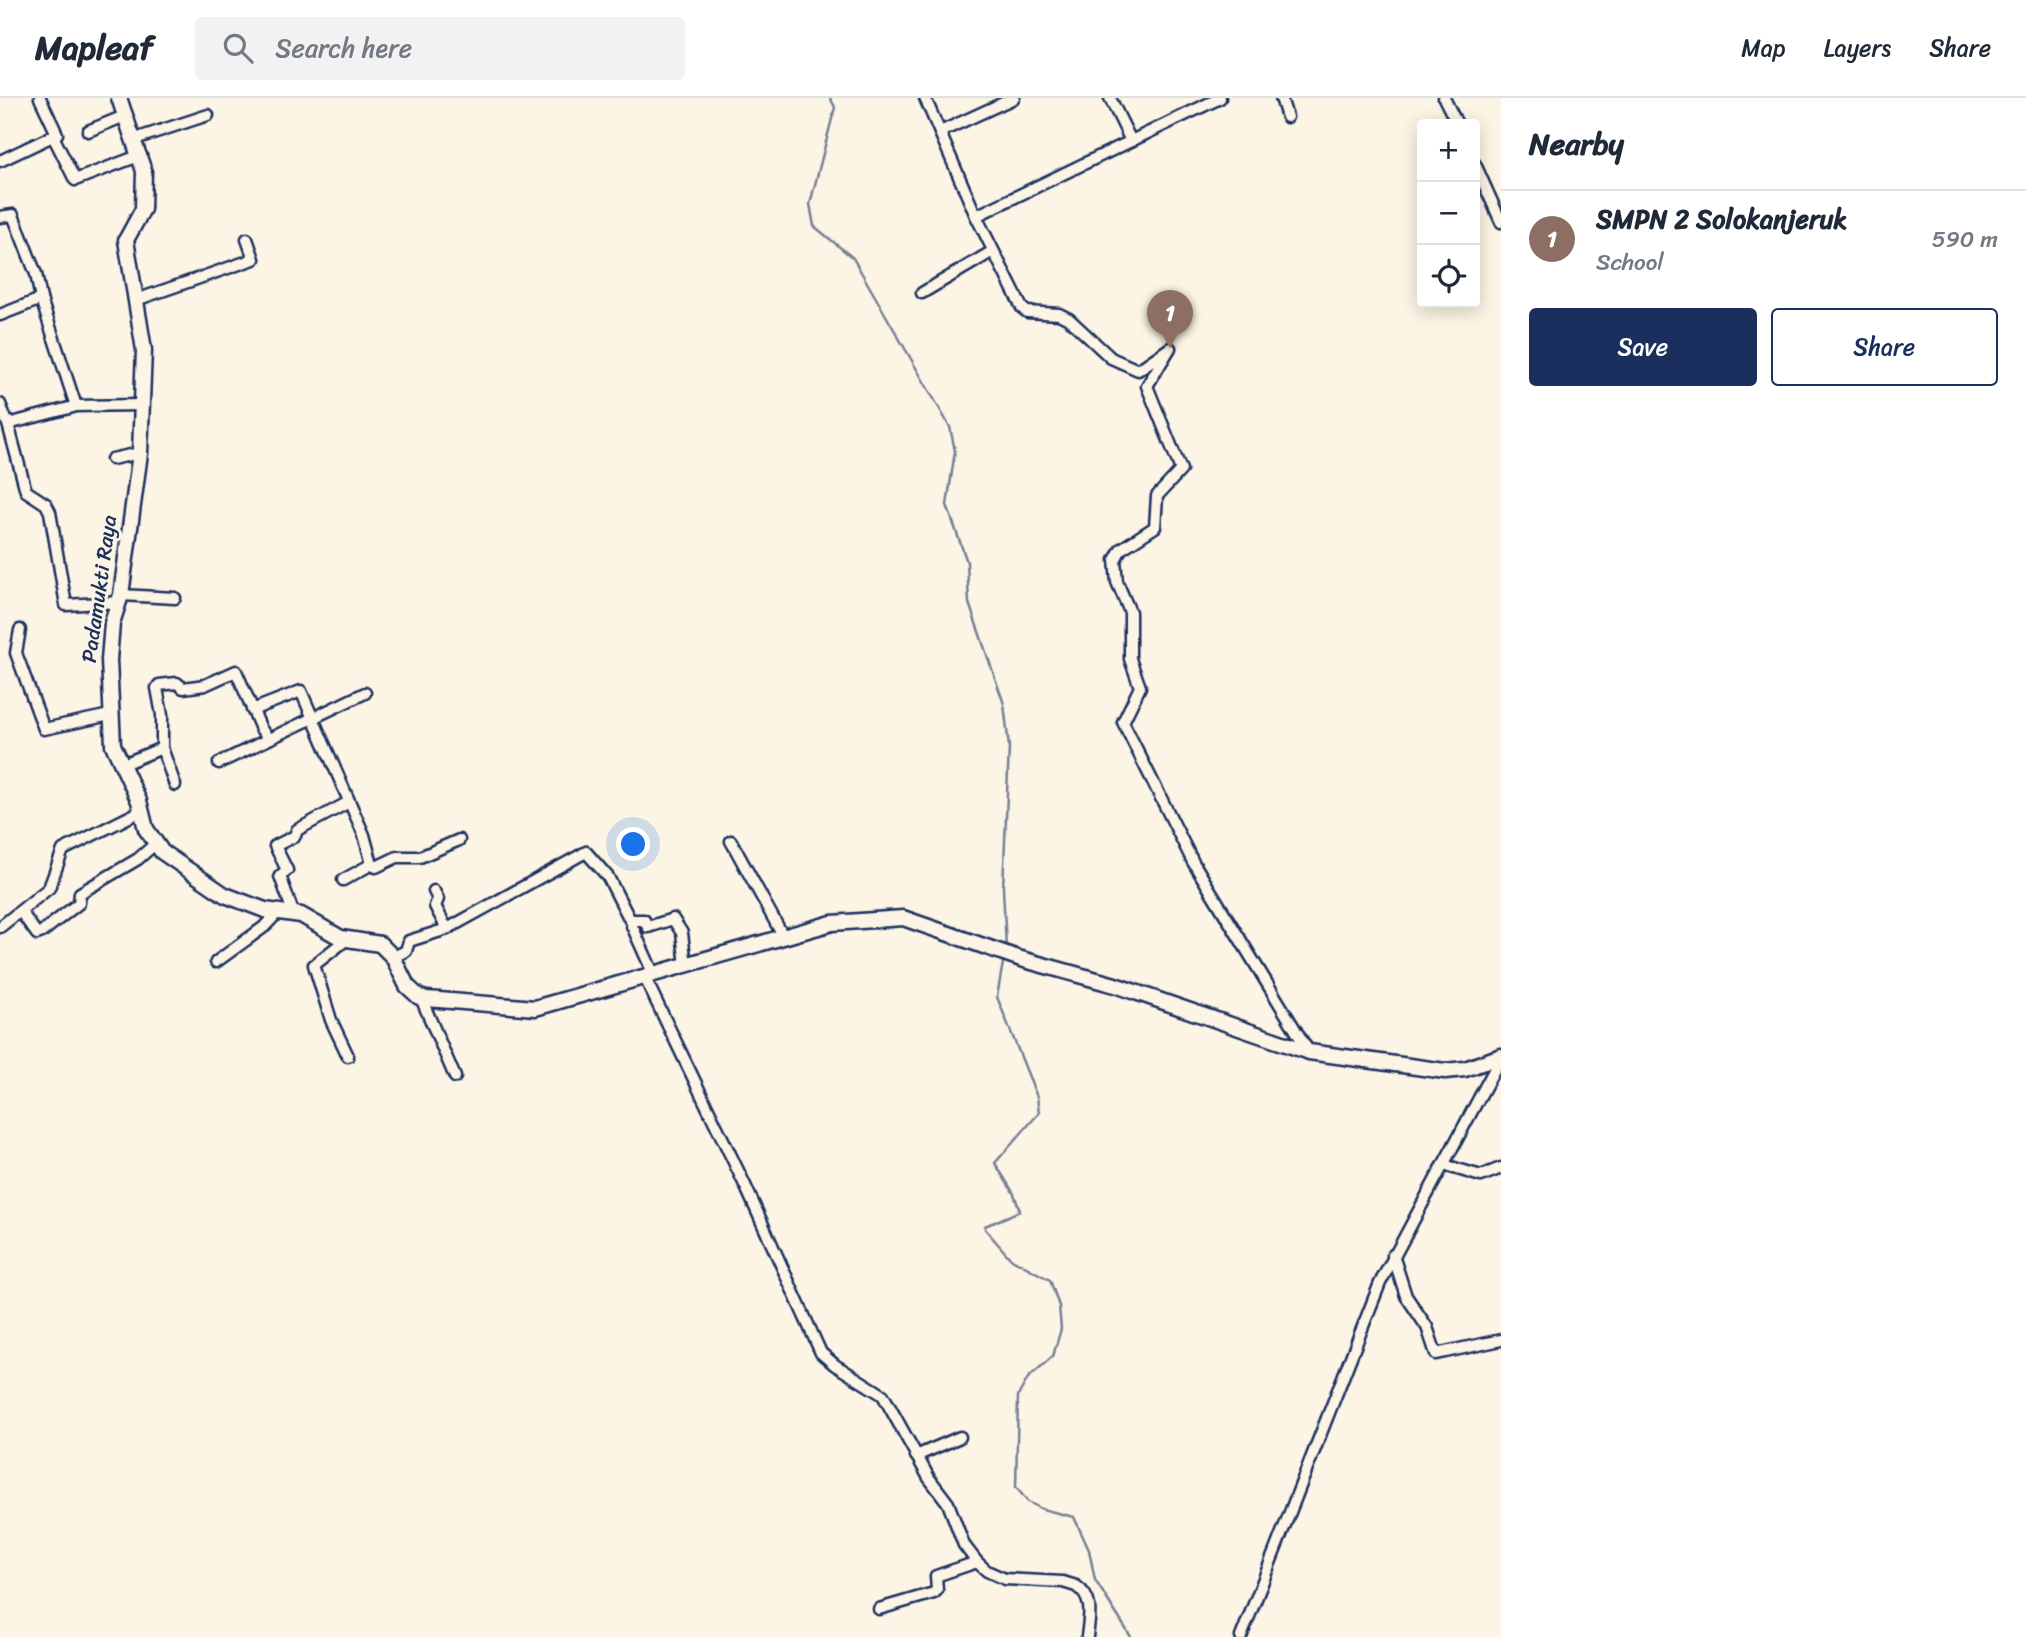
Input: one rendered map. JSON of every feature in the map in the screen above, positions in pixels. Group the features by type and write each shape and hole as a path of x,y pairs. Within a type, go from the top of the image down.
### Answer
{"street":[{"path":"0,160 58,133 40,98"},
{"name":"Padamukti Raya","path":"119,98 141,155 144,171 143,209 126,240 141,299 144,350 140,453 120,599 112,623 108,660 113,745 146,829 162,852 225,895 265,910 286,912 348,940 380,944 393,957"},
{"path":"925,98 976,216 1022,308 1027,312 1059,314 1069,319 1111,358 1138,370 1170,348 1147,386 1181,470 1157,496 1155,527 1121,549 1115,560 1117,582 1130,612 1130,659 1140,687 1123,722 1193,862 1308,1052"},
{"path":"940,132 1014,98"},
{"path":"1110,98 1131,141"},
{"path":"976,216 1220,98"},
{"path":"1281,98 1287,117"},
{"path":"1444,98 1454,119"},
{"path":"88,131 127,115"},
{"path":"135,139 208,115"},
{"path":"53,136 75,180 141,155"},
{"path":"1480,175 1501,222"},
{"path":"0,217 13,215 36,274 41,299 63,361 74,406"},
{"path":"141,299 253,260 255,257 247,239"},
{"path":"922,293 993,251"},
{"path":"0,315 41,299"},
{"path":"0,404 26,491 43,502 50,512 66,605 175,597"},
{"path":"8,424 74,406 142,405"},
{"path":"112,459 140,453"},
{"path":"20,630 16,653 44,729 110,715"},
{"path":"175,785 162,748 157,688 159,685 177,683 183,688 202,685 236,671 252,710 268,738"},
{"path":"252,710 300,690 349,802 372,864 376,867 396,857 418,857 459,840"},
{"path":"219,763 365,693"},
{"path":"121,765 162,748"},
{"path":"216,962 286,912 280,876 287,870 275,846 296,836 297,830 349,802"},
{"path":"0,927 22,912 53,882 57,858 63,850 141,811"},
{"path":"730,841 783,936"},
{"path":"22,912 37,933 42,932 79,903 80,893 138,859 155,844"},
{"path":"455,1077 421,998 407,986 393,957 405,951 409,941 447,929 587,852 601,873 608,877 630,920 644,920 648,926 673,919 682,933 686,965"},
{"path":"343,880 372,864"},
{"path":"434,891 438,899 435,906 447,929"},
{"path":"421,998 523,1010 649,977 783,936 851,920 903,918 1021,959 1115,985 1308,1052 1445,1072 1465,1069 1501,1056"},
{"path":"632,926 649,977 821,1353 835,1366 883,1395 916,1456 948,1503 964,1545 977,1562 987,1572 1009,1580 1063,1582 1076,1586 1090,1604 1087,1637"},
{"path":"348,940 314,965 331,1020 348,1056"},
{"path":"1241,1637 1355,1343 1393,1255 1501,1056"},
{"path":"1444,1165 1482,1176 1501,1168"},
{"path":"1393,1255 1406,1296 1427,1327 1436,1354 1501,1340"},
{"path":"916,1456 960,1437"},
{"path":"879,1609 934,1593 937,1590 936,1576 977,1562"}],"waterway":[{"path":"830,98 835,107 810,204 814,226 853,258 950,427 955,451 947,505 967,562 969,603 1004,704 1009,747 1003,888 1006,947"},
{"path":"1004,957 997,997 1037,1097 1039,1113 995,1163 1014,1194 1020,1211 985,1226 985,1229 1010,1258 1050,1280 1059,1306 1061,1329 1053,1356 1028,1378 1018,1396 1016,1487 1028,1502 1042,1509 1074,1517 1089,1550 1095,1580 1131,1637"}],"place":[{"name":"SMPN 2 Solokanjeruk","path":"1170,348"}]}
